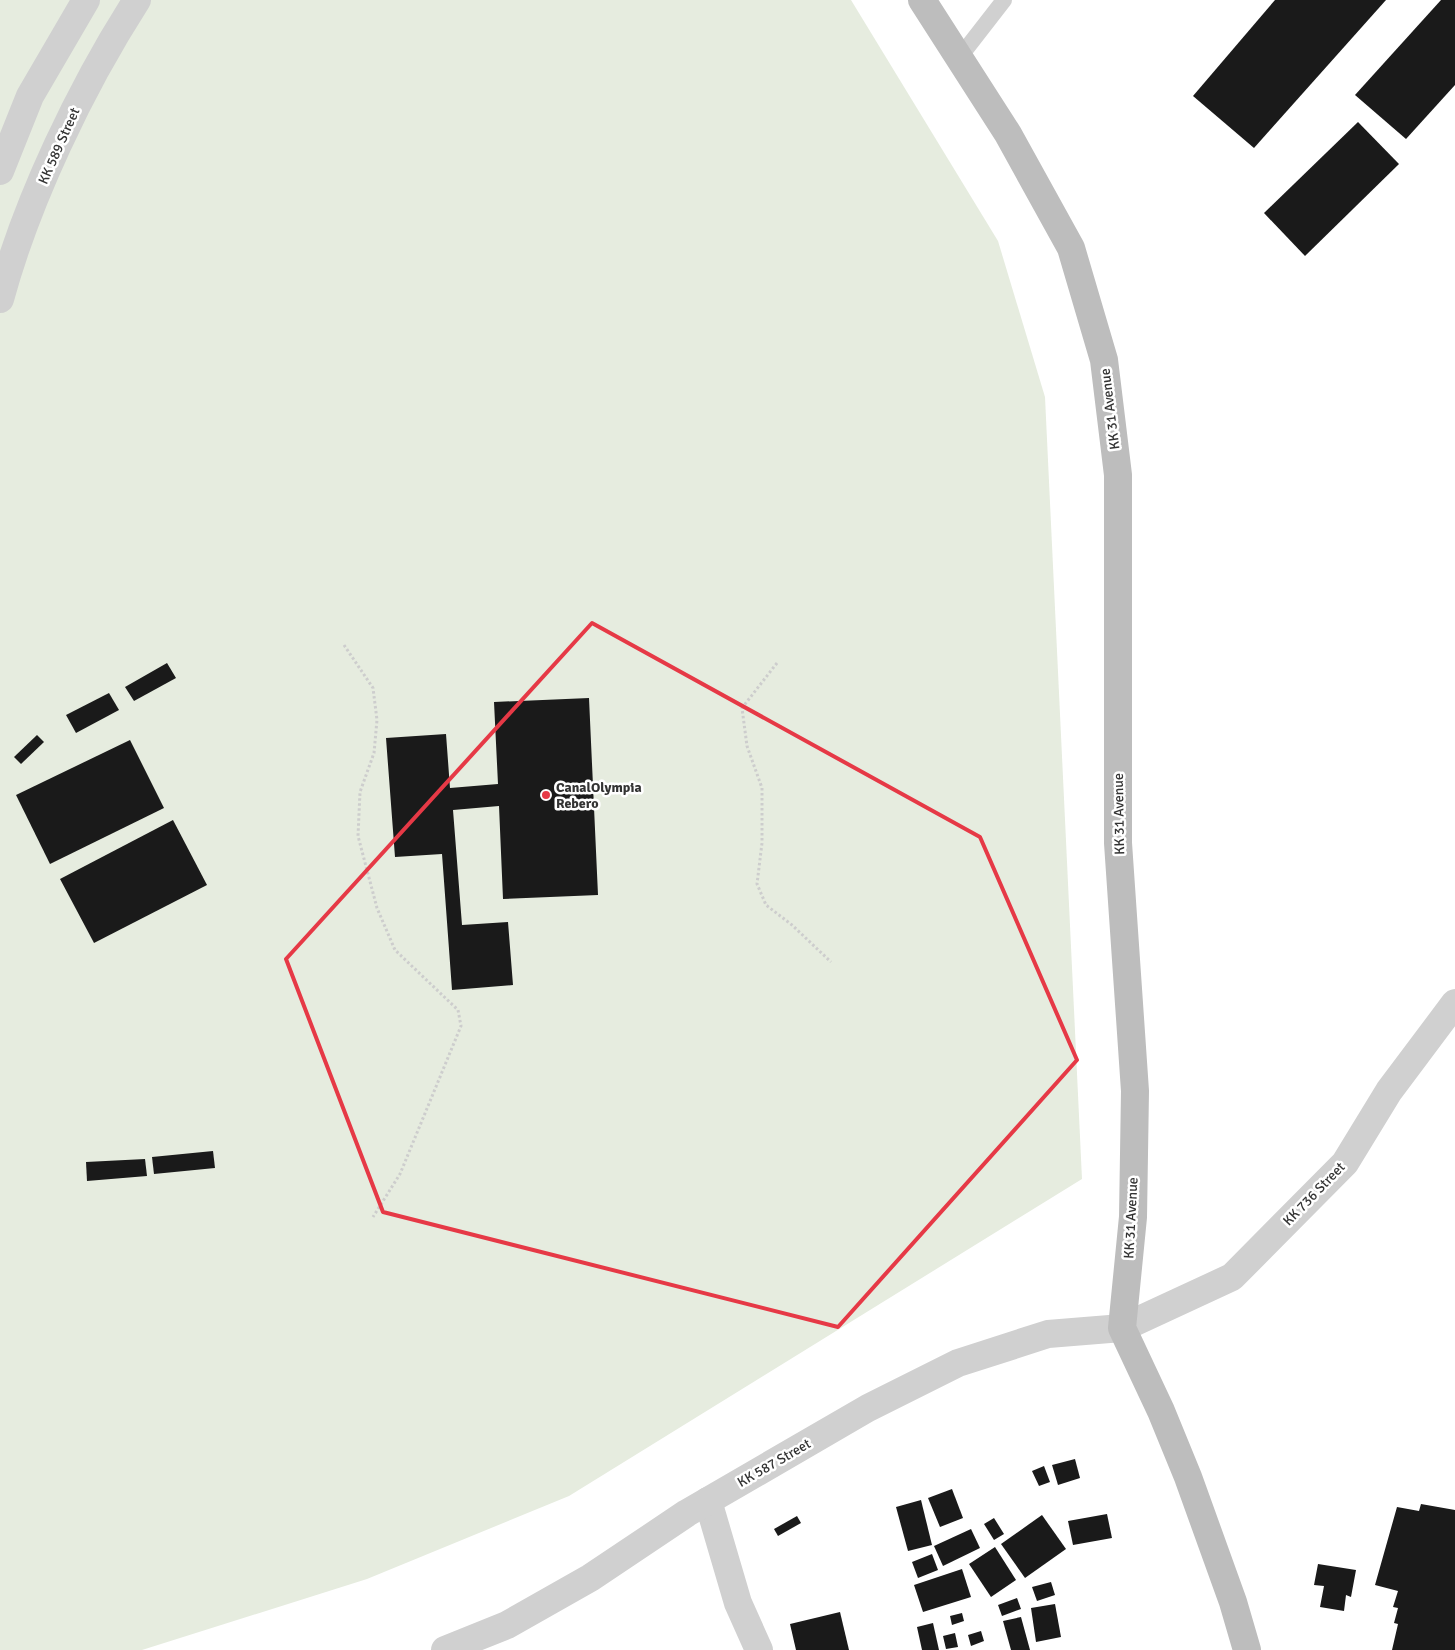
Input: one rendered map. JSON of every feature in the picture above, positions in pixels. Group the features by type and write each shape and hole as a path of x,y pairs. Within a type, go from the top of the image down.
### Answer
{"main road":[{"name":"KK 31 Avenue","path":"922,0 1008,134 1070,248 1104,360 1118,475 1118,843 1135,1091 1133,1217 1122,1328"},
{"path":"1122,1328 1162,1411 1188,1477 1232,1602 1246,1650"}],"street":[{"path":"0,171 30,96 86,0"},
{"name":"KK 589 Street","path":"0,299 13,250 72,115 137,0"},
{"name":"KK 736 Street","path":"1122,1328 1232,1277 1346,1163 1389,1091 1455,1003"},
{"name":"KK 587 Street","path":"445,1650 507,1625 590,1578 708,1501 868,1408 958,1362 1048,1334 1122,1328"},
{"path":"708,1501 738,1603 759,1650"}],"lane":[{"path":"959,58 1004,0"}],"path":[{"path":"344,645 373,688 378,720 374,753 360,792 358,836 377,908 395,950 458,1010 461,1026 400,1174 373,1217"},
{"path":"777,663 742,708 747,746 762,788 762,843 757,884 766,905 792,925 831,962"}],"highlighted area":[{"path":"592,623 980,837 1077,1060 838,1327 383,1212 286,959"}],"shaded area":[{"path":"0,0 851,0 998,241 1045,397 1082,1179 569,1496 367,1579 142,1650 0,1650"}],"building":[{"path":"1275,0 1386,0 1254,148 1193,96"},
{"path":"1441,0 1455,0 1455,85 1406,139 1355,95"},
{"path":"1358,122 1399,164 1305,256 1264,213"},
{"path":"167,663 176,678 134,701 125,687"},
{"path":"109,693 119,710 76,733 66,715"},
{"path":"589,698 598,895 503,899 499,806 453,810 462,925 508,922 513,985 452,990 442,854 395,857 386,738 446,734 450,788 498,784 494,702"},
{"path":"37,735 44,742 21,764 14,757"},
{"path":"130,740 164,808 50,864 16,795"},
{"path":"173,820 207,885 94,943 60,879"},
{"path":"213,1151 215,1168 154,1174 152,1157"},
{"path":"145,1159 147,1176 87,1181 86,1162"},
{"path":"1075,1459 1080,1478 1058,1485 1052,1465"},
{"path":"1044,1466 1050,1482 1039,1486 1032,1471"},
{"path":"952,1489 963,1518 940,1527 928,1498"},
{"path":"921,1500 932,1545 908,1551 896,1507"},
{"path":"1421,1504 1455,1510 1455,1650 1392,1650 1398,1624 1394,1623 1398,1608 1393,1607 1398,1591 1375,1585 1397,1507 1419,1511"},
{"path":"1107,1514 1112,1538 1073,1545 1068,1521"},
{"path":"1042,1515 1066,1549 1025,1578 1001,1544"},
{"path":"797,1516 801,1523 778,1536 774,1529"},
{"path":"994,1518 1004,1534 994,1540 984,1524"},
{"path":"971,1529 980,1548 943,1566 934,1546"},
{"path":"995,1547 1016,1580 991,1597 969,1564"},
{"path":"932,1554 938,1570 918,1578 912,1562"},
{"path":"1318,1564 1356,1570 1351,1597 1346,1595 1344,1611 1320,1607 1324,1586 1314,1585"},
{"path":"962,1569 971,1597 923,1612 914,1585"},
{"path":"1051,1582 1055,1595 1037,1601 1032,1587"},
{"path":"1017,1598 1021,1609 1002,1616 998,1605"},
{"path":"1055,1604 1061,1637 1036,1642 1031,1608"},
{"path":"840,1612 849,1650 796,1650 790,1624"},
{"path":"962,1613 964,1621 952,1625 950,1616"},
{"path":"1021,1617 1030,1650 1011,1650 1003,1621"},
{"path":"933,1623 939,1650 922,1650 917,1627"},
{"path":"981,1631 984,1641 971,1646 968,1635"},
{"path":"955,1633 958,1647 946,1649 943,1636"}],"place":[{"name":"CanalOlympia Rebero","path":"546,795"}]}
